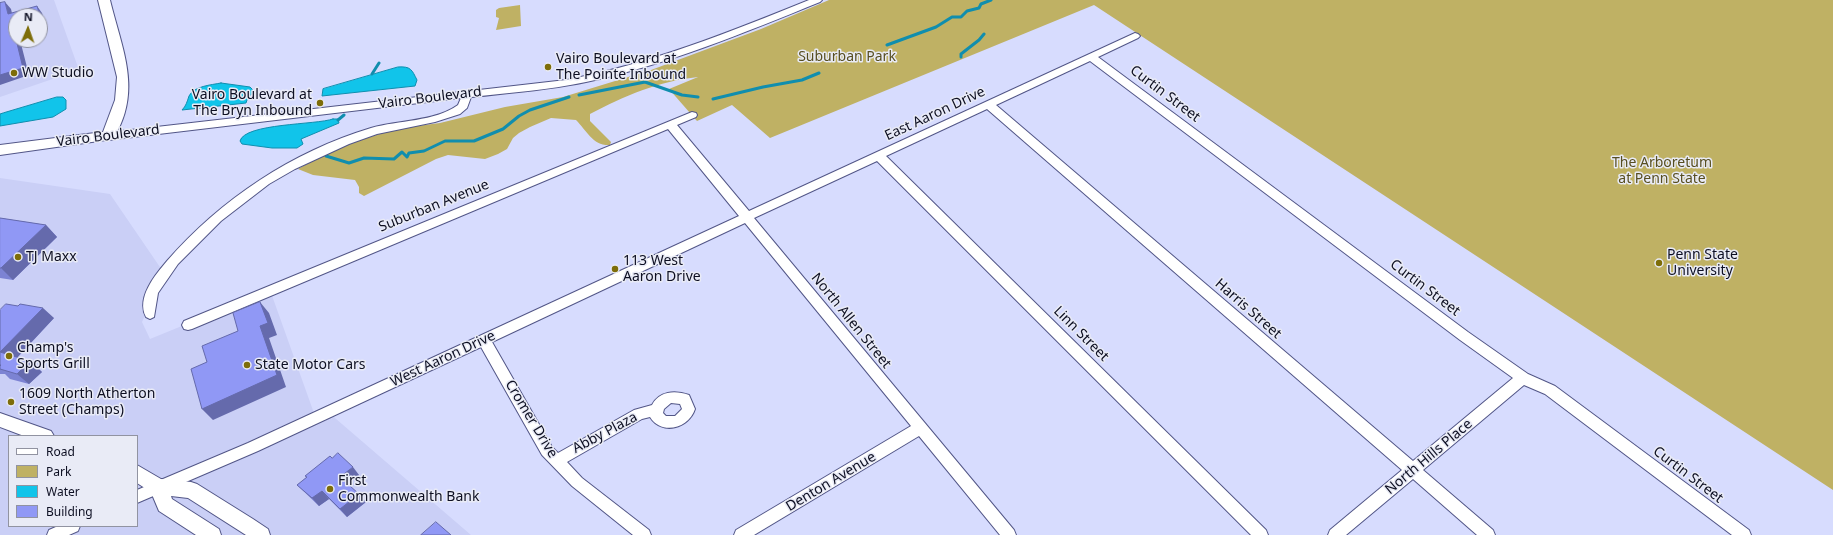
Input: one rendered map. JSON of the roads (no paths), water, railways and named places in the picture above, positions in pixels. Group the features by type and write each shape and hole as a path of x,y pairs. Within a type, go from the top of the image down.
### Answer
{"main road":[{"path":"104,0 124,77 124,87 118,116 108,136"},
{"name":"Vairo Boulevard","path":"0,150 108,136"},
{"name":"Vairo Boulevard","path":"0,156 31,145"},
{"path":"0,420 42,435"},
{"path":"138,474 158,487 191,490 261,535"},
{"path":"158,487 165,505 212,535"}],"street":[{"name":"Vairo Boulevard","path":"108,136 566,83 620,72 817,0"},
{"name":"East Aaron Drive","path":"747,217 989,106 1135,36"},
{"name":"Curtin Street","path":"1092,57 1464,336 1523,378 1550,390 1744,535"},
{"path":"150,314 148,306 150,298 164,273 203,230 242,196 272,177 333,145 376,130 452,114 462,107 467,94"},
{"name":"Harris Street","path":"989,106 1488,535"},
{"name":"Suburban Avenue","path":"188,325 692,115"},
{"name":"North Allen Street","path":"671,124 1008,535"},
{"name":"Linn Street","path":"879,156 1261,535"},
{"name":"West Aaron Drive","path":"138,496 254,447 747,217"},
{"name":"Cromer Drive","path":"484,340 524,412 547,450 556,461 576,482 644,535"},
{"name":"North Hills Place","path":"1335,535 1414,471 1523,378"},
{"name":"Abby Plaza","path":"556,461 639,414 656,410"},
{"name":"Denton Avenue","path":"741,535 920,428"},
{"path":"54,535 72,527"}],"water":[{"path":"398,67 406,67 412,71 417,80 415,86 322,96 323,89"},
{"path":"221,83 250,87 253,90 253,93 248,97 246,103 182,110 189,96 195,90 203,86"},
{"path":"57,97 63,97 66,100 66,109 53,117 0,126 0,114"},
{"path":"338,119 339,123 301,139 303,144 297,148 272,148 242,144 240,141 245,135 254,131"}],"waterway":[{"path":"887,45 936,27 952,17 961,17 967,11 979,8 981,4 991,0"},
{"path":"961,57 961,54 979,40 984,34"},
{"path":"372,74 379,63"},
{"path":"713,99 763,87 802,80 819,73"},
{"path":"579,95 645,82 682,95 698,97"},
{"path":"326,156 349,163 364,158 394,159 402,152 407,157 409,153 424,151 445,141 474,141 503,129 519,116 530,110 569,97"},
{"path":"338,120 344,115"}],"place":[{"name":"Vairo Boulevard at The Pointe Inbound","path":"548,67"},
{"name":"WW Studio","path":"14,73"},
{"name":"Vairo Boulevard at The Bryn Inbound","path":"320,103"},
{"name":"TJ Maxx","path":"18,257"},
{"name":"Penn State University","path":"1659,263"},
{"name":"113 West Aaron Drive","path":"615,269"},
{"name":"Champ's Sports Grill","path":"9,356"},
{"name":"State Motor Cars","path":"247,365"},
{"name":"1609 North Atherton Street (Champs)","path":"11,402"},
{"name":"First Commonwealth Bank","path":"330,489"}],"park label":[{"name":"Suburban Park","path":"847,57"},
{"name":"The Arboretum at Penn State","path":"1662,172"}]}
